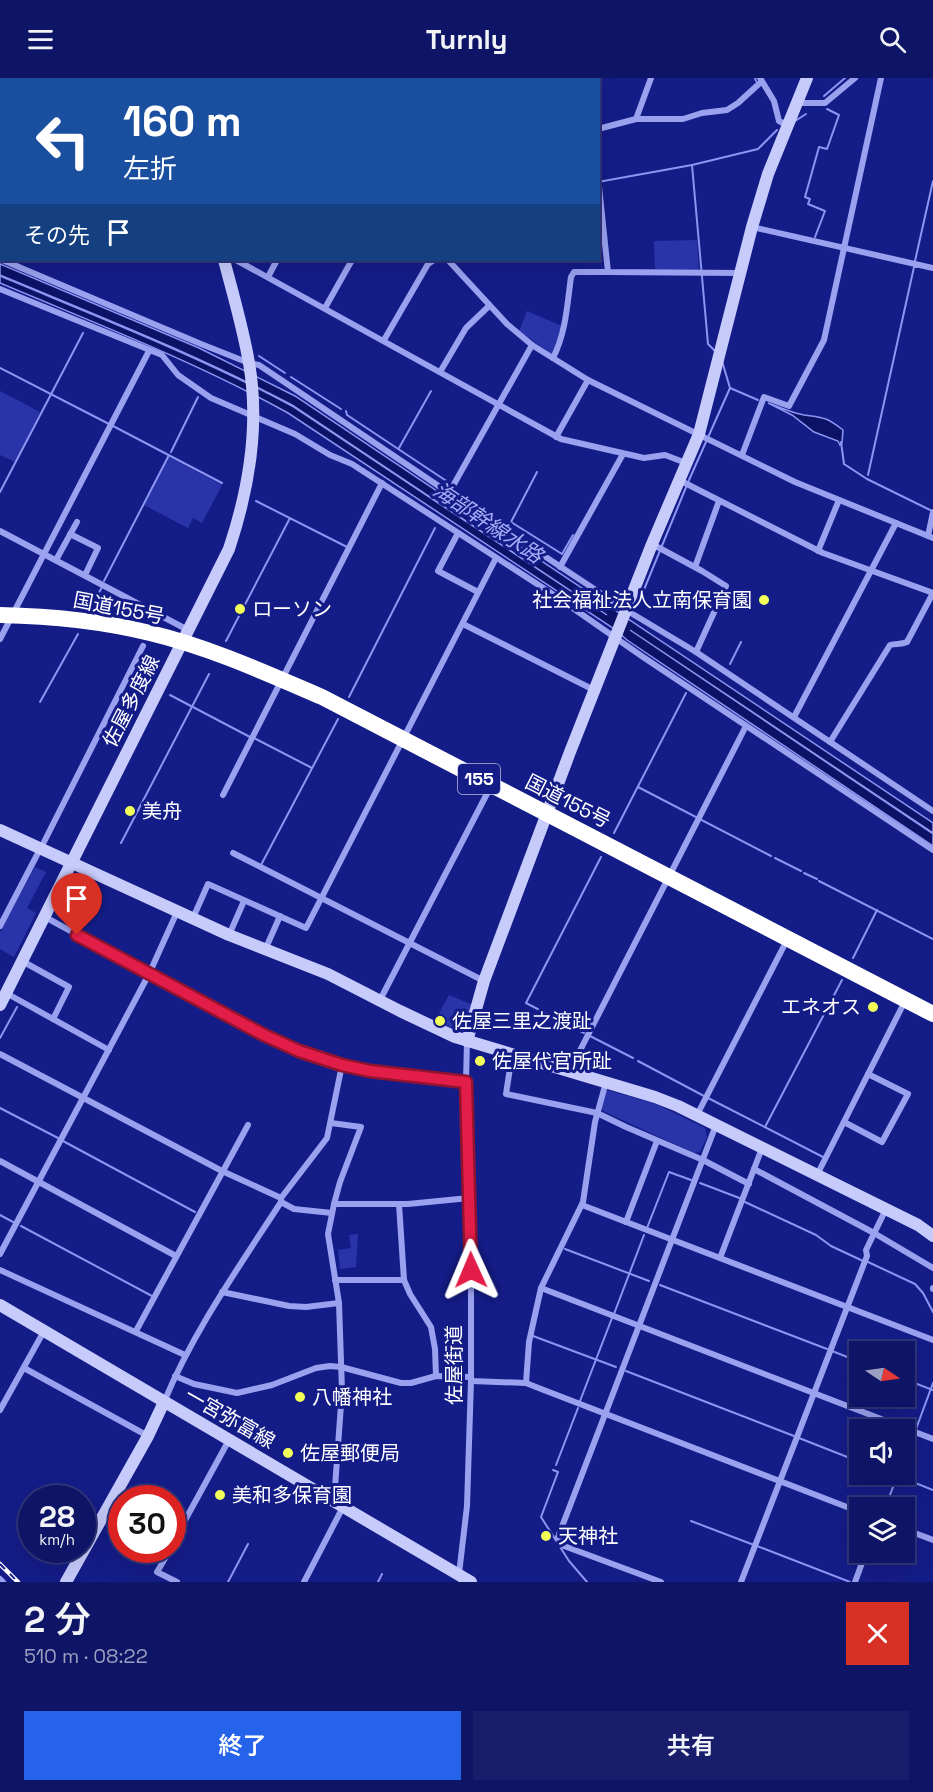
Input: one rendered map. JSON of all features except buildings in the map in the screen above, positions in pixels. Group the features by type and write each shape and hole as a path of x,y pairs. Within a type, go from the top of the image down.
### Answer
{"highway":[{"name":"国道155号","path":"6,615 48,616 185,636 322,697 933,1014"}],"street":[{"path":"636,119 651,78"},
{"path":"467,1041 484,981 615,636 684,483 686,463 705,437 752,227 768,174 807,78"},
{"path":"796,104 825,103 855,78"},
{"path":"742,455 764,397 789,406 824,340 882,78"},
{"path":"600,128 636,119 683,119 702,113 727,110 738,103 760,80 774,101 779,121 787,125"},
{"path":"600,190 608,272"},
{"path":"752,227 933,268"},
{"path":"2,261 249,363 259,365 560,567 696,652 933,811"},
{"name":"佐屋多度線","path":"0,1005 229,549 240,516 250,462 254,412 249,363 224,261"},
{"path":"238,261 556,437 644,458 665,455 686,463"},
{"path":"268,277 276,261"},
{"path":"325,309 351,261"},
{"path":"384,340 428,264 432,261"},
{"path":"449,261 489,306 531,345 588,381 795,482 930,537 933,512"},
{"path":"553,358 561,342 565,326 571,277 574,272 740,273"},
{"path":"0,289 162,355 178,375 211,398 254,412 265,421 352,464 615,636 933,850"},
{"path":"440,372 466,328 489,306"},
{"path":"449,493 531,345"},
{"path":"0,639 6,615 44,554 149,351"},
{"path":"556,437 588,381"},
{"path":"560,567 623,454"},
{"path":"223,795 382,483"},
{"path":"684,483 818,551 933,593 907,642 902,645 895,643 890,645 830,742"},
{"path":"818,551 839,500"},
{"path":"695,567 719,501"},
{"path":"56,560 77,522"},
{"path":"794,717 896,523"},
{"path":"0,531 85,575 185,636"},
{"path":"458,533 438,571 478,592"},
{"path":"70,534 98,548 85,575"},
{"path":"657,547 726,586 696,652"},
{"path":"193,918 208,884 306,928 496,558"},
{"path":"463,624 594,690"},
{"path":"44,842 142,646"},
{"path":"569,1072 746,726"},
{"path":"380,1000 491,785"},
{"path":"0,830 265,950 328,974 409,1016 467,1041 655,1097 697,1115 918,1225 933,1236"},
{"path":"0,926 38,853"},
{"path":"233,853 484,981"},
{"path":"229,934 244,901"},
{"path":"0,1254 149,974 177,911"},
{"path":"265,950 280,916"},
{"path":"45,917 279,1043 342,1065 370,1071 466,1082"},
{"path":"697,1115 788,939"},
{"path":"22,961 69,987 53,1018"},
{"path":"6,993 109,1050"},
{"path":"817,1175 906,1000"},
{"name":"佐屋街道","path":"457,1578 467,1506 471,1379 467,1041"},
{"path":"0,1053 281,1200 294,1209 332,1213"},
{"path":"512,1055 506,1094 597,1113 703,1160 749,1184"},
{"path":"66,1582 148,1436 185,1355 222,1292 281,1200 327,1138 342,1065"},
{"path":"844,1122 882,1142 908,1094 868,1074"},
{"path":"526,1383 529,1342 541,1288 582,1205 597,1113 606,1082"},
{"path":"304,1582 339,1504 342,1391 339,1303 328,1234 340,1182 362,1127 331,1124"},
{"path":"136,1331 248,1125"},
{"path":"661,1582 564,1546 558,1537 717,1125"},
{"path":"626,1222 657,1141"},
{"path":"720,1258 762,1148"},
{"path":"0,1161 176,1256"},
{"path":"754,1169 932,1265"},
{"path":"334,1204 399,1204 469,1198"},
{"path":"399,1204 404,1280 431,1327 436,1376"},
{"path":"582,1205 933,1340"},
{"path":"741,1582 848,1307 867,1256 866,1250 886,1209"},
{"path":"0,1269 185,1355"},
{"path":"335,1280 404,1280"},
{"path":"541,1288 933,1439"},
{"path":"222,1292 306,1308 339,1303"},
{"name":"一宮弥富線","path":"0,1305 339,1504 457,1578 471,1582"},
{"path":"0,1410 44,1332"},
{"path":"175,1376 194,1384 237,1393 272,1385 316,1368 341,1367 401,1383 411,1383 436,1376 526,1383 849,1508"},
{"path":"24,1368 148,1436"},
{"path":"186,1518 229,1440"},
{"path":"915,1533 933,1540"},
{"path":"163,1563 158,1572 177,1582"},
{"path":"855,1582 862,1563"},
{"path":"0,1579 3,1582"}],"shaded area":[{"path":"697,240 699,271 655,271 654,241"},
{"path":"0,264 199,348 295,396 933,823 933,833 630,630 933,834 933,846 627,640 616,630 288,413 182,360 0,283 0,276 184,354 292,406 607,615 292,405 184,353 111,321 0,275"},
{"path":"527,311 562,326 552,354 519,331"},
{"path":"0,391 40,412 15,462 0,455"},
{"path":"768,403 795,413 829,420 843,430 842,443 840,445 838,441 814,432 792,415"},
{"path":"169,457 222,485 202,523 193,518 188,528 144,505"},
{"path":"35,867 46,872 27,908 36,913 14,957 0,949 0,932"},
{"path":"449,995 473,1005 467,1022 459,1031 435,1021"},
{"path":"607,1090 656,1104 705,1128 707,1137 700,1152 694,1153 605,1112 601,1109"},
{"path":"358,1234 356,1267 340,1269 338,1250 351,1248 349,1235"}],"waterway":[{"path":"824,96 845,78"},
{"path":"815,237 825,211 808,204 810,199 805,197 819,147 827,149 839,115 827,109"},
{"path":"795,121 806,114"},
{"path":"600,182 692,165 758,149 777,130"},
{"path":"692,165 708,344 715,351"},
{"path":"915,261 933,181"},
{"path":"868,475 914,267 917,267"},
{"path":"0,492 83,333"},
{"path":"259,356 285,373"},
{"path":"643,592 730,388 722,361"},
{"path":"0,368 109,424"},
{"path":"291,377 341,409"},
{"path":"730,388 758,400"},
{"path":"399,448 431,391"},
{"path":"171,452 198,397"},
{"name":"海部幹線水路","path":"346,411 347,415 448,482"},
{"path":"113,426 222,483"},
{"path":"841,442 844,464 867,479 930,510"},
{"path":"104,581 169,455"},
{"name":"海部幹線水路","path":"537,472 511,522 562,554 573,535"},
{"path":"256,501 347,547"},
{"path":"226,641 290,518"},
{"path":"349,697 435,528"},
{"path":"91,608 102,587"},
{"path":"40,702 78,634"},
{"path":"730,664 741,642"},
{"path":"121,843 209,674"},
{"path":"614,833 686,693"},
{"path":"170,695 250,737"},
{"path":"261,865 338,719"},
{"path":"254,738 312,768"},
{"path":"638,787 771,856"},
{"path":"584,1033 526,1003 601,857"},
{"path":"775,858 801,871"},
{"path":"804,873 817,879"},
{"path":"819,881 933,939"},
{"path":"853,958 877,910"},
{"path":"765,1127 842,980"},
{"path":"0,1038 17,1007"},
{"path":"590,1036 633,1058"},
{"path":"638,1061 704,1096"},
{"path":"708,1098 823,1157"},
{"path":"0,1108 58,1138"},
{"path":"63,1141 195,1212"},
{"path":"647,1228 669,1172 691,1180"},
{"path":"700,1183 742,1199"},
{"path":"745,1202 816,1235 831,1246 863,1261"},
{"path":"0,1215 13,1222"},
{"path":"21,1226 152,1296"},
{"path":"614,1314 644,1235"},
{"path":"565,1249 649,1281"},
{"path":"868,1262 915,1284 923,1293 933,1312"},
{"path":"660,1285 827,1349"},
{"path":"580,1401 612,1318"},
{"path":"533,1336 616,1367"},
{"path":"832,1351 849,1358"},
{"path":"626,1371 794,1436"},
{"path":"915,1383 933,1390"},
{"path":"916,1429 933,1383"},
{"path":"556,1465 578,1408"},
{"path":"799,1438 849,1458"},
{"path":"553,1470 558,1472 541,1517 569,1561 587,1582"},
{"path":"915,1483 933,1490"},
{"path":"889,1497 894,1485"},
{"path":"691,1521 754,1545"},
{"path":"228,1582 248,1544"},
{"path":"757,1546 850,1582"},
{"path":"378,1582 382,1574"}],"railway":[{"path":"0,1564 18,1582"}],"place":[{"name":"社会福祉法人立南保育園","path":"764,600"},
{"name":"ローソン","path":"240,609"},
{"name":"美舟","path":"130,811"},
{"name":"エネオス","path":"873,1007"},
{"name":"佐屋三里之渡趾","path":"440,1021"},
{"name":"佐屋代官所趾","path":"480,1061"},
{"name":"八幡神社","path":"300,1397"},
{"name":"佐屋郵便局","path":"288,1453"},
{"name":"美和多保育園","path":"220,1495"},
{"name":"天神社","path":"546,1536"}],"route":[{"path":"77,935 264,1035 317,1058 370,1071 466,1082 471,1270"}]}
